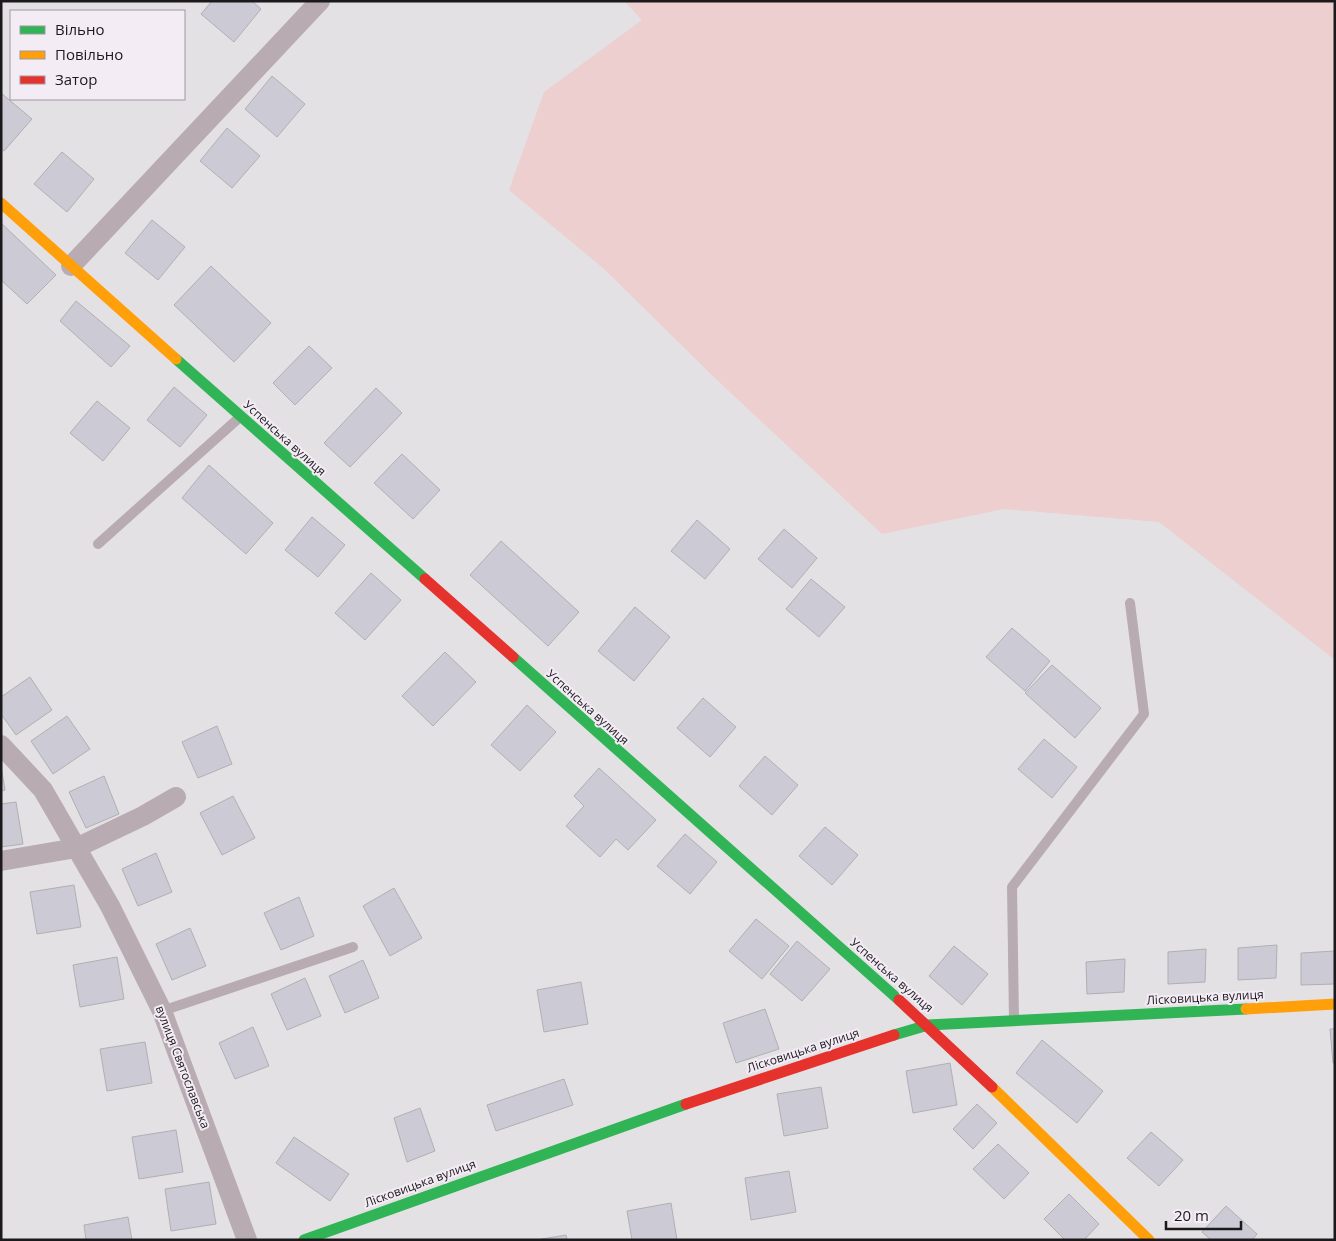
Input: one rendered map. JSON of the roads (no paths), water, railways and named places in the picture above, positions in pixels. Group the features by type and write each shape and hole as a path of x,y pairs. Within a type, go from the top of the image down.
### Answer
{"street":[{"path":"70,266 320,1"},
{"name":"Успенська вулиця","path":"1,203 928,1025 1149,1240"},
{"name":"вулиця Святославська","path":"1,745 43,790 110,906 162,1011 247,1240"},
{"path":"1,861 76,848 143,816 176,796"},
{"name":"Лісковицька вулиця","path":"304,1240 576,1141 823,1057 928,1025 1335,1004"}],"lane":[{"path":"98,544 240,416"},
{"path":"1014,1020 1012,887 1144,714 1130,603"},
{"path":"162,1011 353,946"}]}
